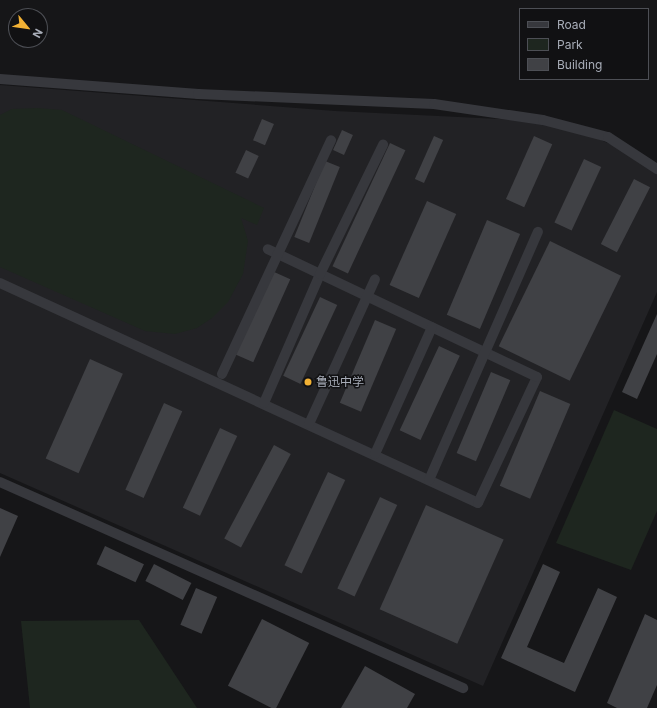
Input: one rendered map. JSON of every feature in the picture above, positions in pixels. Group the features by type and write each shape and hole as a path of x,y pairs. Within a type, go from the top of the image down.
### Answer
{"street":[{"path":"0,79 198,94 434,104 543,120 608,137 657,168"},
{"path":"222,374 331,140"},
{"path":"264,403 320,274 383,145"},
{"path":"429,480 538,232"},
{"path":"0,283 375,454 478,503 537,377 268,249"},
{"path":"309,424 375,279"},
{"path":"375,454 432,327"},
{"path":"0,482 463,688"}],"shaded area":[{"name":"鲁迅中学","path":"0,85 335,111 519,120 573,128 624,150 657,174 657,292 483,686 0,473"}],"green space":[{"path":"37,108 62,110 264,208 257,225 241,218 248,241 243,274 228,302 212,318 197,328 175,334 145,331 0,267 0,115 12,109"},
{"path":"614,410 657,429 657,511 631,570 556,543"},
{"path":"139,620 197,708 30,708 21,621"}],"building":[{"path":"262,119 274,124 265,145 253,140"},
{"path":"342,130 353,135 344,155 333,150"},
{"path":"434,136 443,140 424,183 415,179"},
{"path":"534,136 552,144 524,207 506,199"},
{"path":"390,143 405,150 348,273 333,266"},
{"path":"246,150 259,156 248,179 235,173"},
{"path":"584,159 601,167 572,230 554,222"},
{"path":"325,161 340,167 309,243 294,237"},
{"path":"634,179 650,187 617,252 601,244"},
{"path":"427,201 456,214 419,298 390,285"},
{"path":"487,220 520,234 480,329 447,315"},
{"path":"550,241 621,276 570,381 499,346"},
{"path":"272,271 290,279 253,362 235,354"},
{"path":"320,297 337,305 300,384 283,376"},
{"path":"657,314 657,354 637,399 622,392"},
{"path":"375,320 396,329 361,412 340,403"},
{"path":"439,346 460,356 421,440 400,430"},
{"path":"90,359 123,374 79,473 46,459"},
{"path":"491,372 510,380 476,461 457,453"},
{"path":"540,391 570,404 530,499 500,486"},
{"path":"164,403 182,411 144,498 125,490"},
{"path":"220,428 237,436 200,516 183,508"},
{"path":"274,445 291,454 241,548 224,539"},
{"path":"328,472 345,480 302,573 284,565"},
{"path":"380,497 397,505 355,597 337,589"},
{"path":"426,505 504,540 457,644 380,609"},
{"path":"0,508 18,516 0,557"},
{"path":"105,546 144,564 136,582 97,564"},
{"path":"154,564 191,583 183,600 145,581"},
{"path":"543,564 560,572 527,647 564,663 598,588 617,597 575,692 501,658"},
{"path":"196,588 217,597 202,634 180,625"},
{"path":"645,614 657,620 657,685 647,708 617,708 607,703"},
{"path":"262,619 309,643 276,708 271,708 228,686"},
{"path":"365,666 415,694 407,708 341,708"}],"place":[{"name":"鲁迅中学","path":"308,382"}]}
